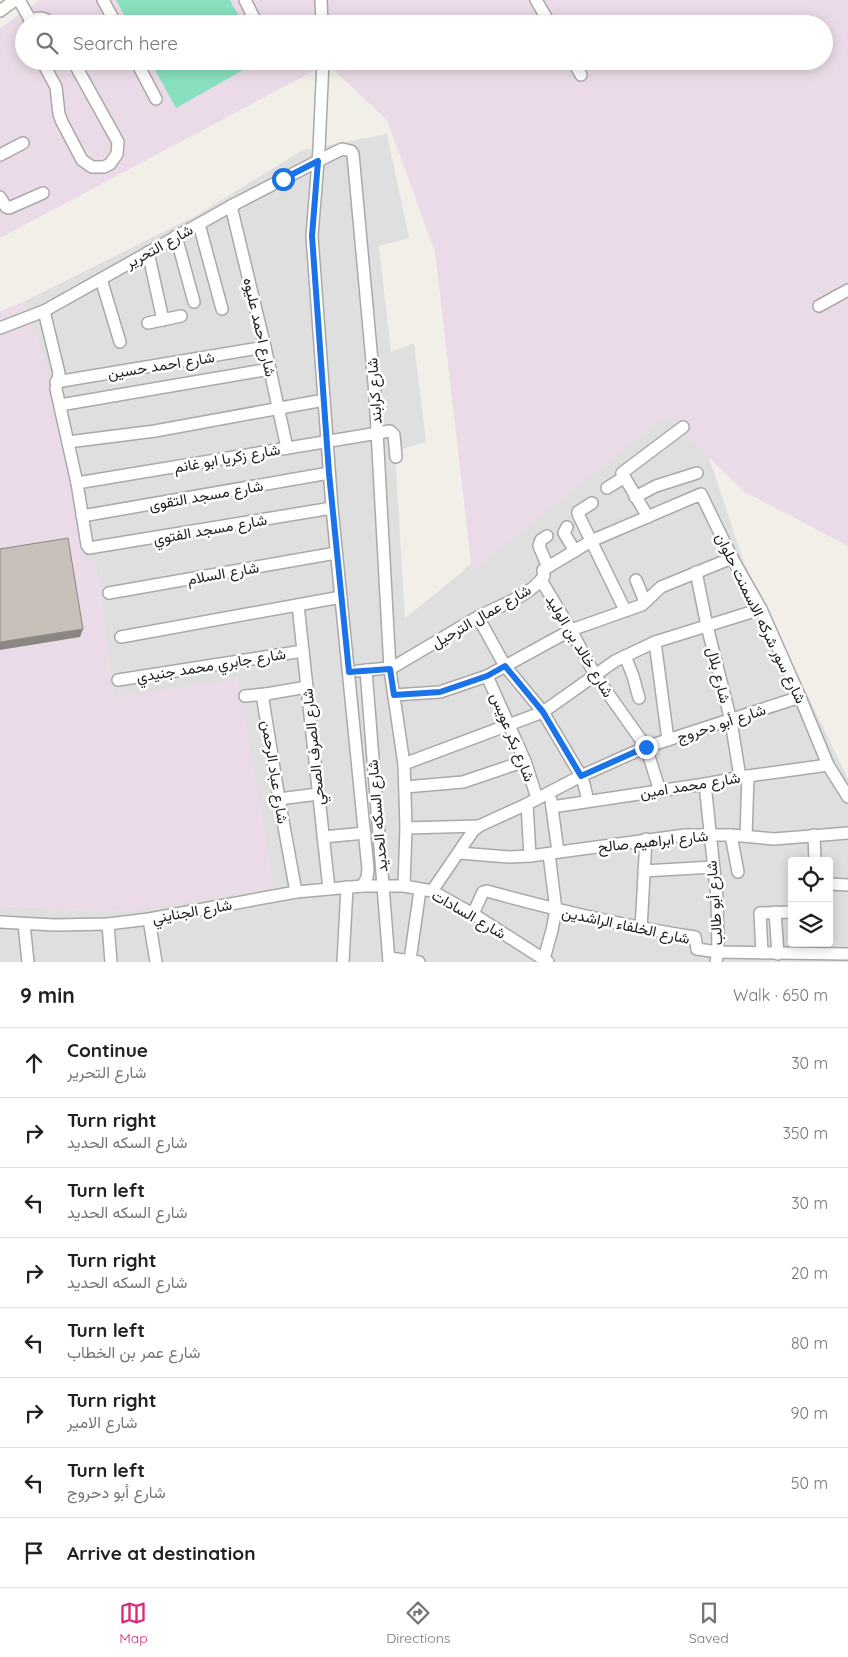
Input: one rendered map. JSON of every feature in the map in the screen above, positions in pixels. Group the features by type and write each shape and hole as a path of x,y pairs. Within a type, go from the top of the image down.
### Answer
{"street":[{"path":"0,11 17,0 26,15"},
{"path":"103,0 111,15"},
{"path":"245,0 252,15"},
{"path":"321,0 322,15"},
{"path":"536,0 545,15"},
{"path":"47,70 56,87 62,122 82,160 92,167 104,167 110,164 117,154 118,142 78,70"},
{"path":"141,70 156,99"},
{"name":"شارع السكه الحديد","path":"323,70 312,236 332,508 368,869 367,878 362,886"},
{"path":"578,70 581,75"},
{"path":"0,155 23,143"},
{"name":"شارع كرابند","path":"318,161 342,149 350,150 353,154 375,394 390,669"},
{"name":"شارع التحرير","path":"0,328 44,311 176,236 318,161"},
{"path":"0,196 6,207 9,208 43,193"},
{"name":"شارع احمد عليوه","path":"231,206 287,448"},
{"path":"199,224 222,309"},
{"path":"176,236 194,302"},
{"path":"148,252 163,320"},
{"path":"101,279 120,342"},
{"path":"819,306 848,290"},
{"path":"44,311 59,373 56,389 77,483 82,516"},
{"path":"148,323 181,316"},
{"name":"شارع احمد حسين","path":"56,382 265,347"},
{"path":"60,405 270,369"},
{"path":"68,442 156,431 324,400"},
{"path":"547,536 541,540 539,546 548,567 592,542 648,517 623,478 623,471 683,427"},
{"path":"377,433 390,431 394,433 396,457"},
{"name":"شارع زكريا ابو غانم","path":"77,483 377,433"},
{"name":"شارع مسجد التقوى","path":"82,516 329,473"},
{"path":"635,497 656,486 697,473"},
{"path":"607,488 623,478"},
{"name":"شارع سور شركه الاسمنت حلوان","path":"648,517 700,494 703,495 732,558 761,609 828,765 848,796"},
{"path":"592,502 577,513 626,610"},
{"name":"شارع مسجد الفتوي","path":"82,516 88,547 92,549 332,508"},
{"path":"567,527 564,533 575,551"},
{"name":"شارع السلام","path":"109,593 336,553"},
{"path":"394,695 440,692 487,676 572,630 645,602 661,587 732,558"},
{"name":"شارع عمال الترحيل","path":"390,669 478,617 520,597 541,580 544,576 543,570 548,567"},
{"name":"شارع بلال","path":"696,572 707,626 744,776 746,836"},
{"name":"شارع خالد بن الوليد","path":"541,580 572,630 595,675 646,747 660,791"},
{"path":"636,580 645,602"},
{"path":"121,637 341,597"},
{"name":"شارع الصرف الصحي","path":"298,605 329,889"},
{"path":"404,764 510,726 543,712 614,661 655,642 761,609"},
{"path":"478,617 505,666 543,712 581,776 588,801"},
{"path":"655,642 668,740"},
{"name":"شارع جابري محمد جنيدي","path":"118,680 303,651"},
{"path":"625,656 634,676 639,698"},
{"path":"349,672 390,669"},
{"name":"شارع السكه الحديد","path":"390,669 406,787 404,886"},
{"name":"شارع السكه الحديد","path":"366,670 389,960"},
{"name":"شارع بكر عويس","path":"487,676 525,761 532,801 530,856"},
{"path":"245,696 307,687"},
{"name":"شارع عباد الرحمن","path":"266,694 263,700 296,892"},
{"name":"شارع أبو دحروج","path":"426,890 459,853 473,831 479,826 581,776 646,747 731,721 800,697"},
{"path":"406,787 463,782 525,761"},
{"name":"شارع محمد امين","path":"552,807 705,784 744,776 828,765"},
{"name":"شارع أبو طالب","path":"705,784 716,898 717,957"},
{"path":"546,960 556,910 552,807 549,792"},
{"path":"279,799 318,794"},
{"name":"شارع أبو دحروج","path":"406,828 479,826"},
{"path":"323,837 365,833"},
{"name":"شارع ابراهيم صالح","path":"459,853 530,856 646,839 709,834 774,839 848,833"},
{"path":"731,835 738,872"},
{"path":"814,836 815,857"},
{"path":"641,929 646,839"},
{"path":"644,870 713,867"},
{"path":"833,884 848,885"},
{"name":"شارع الجنايني","path":"0,922 78,925 108,924 149,919 296,892 383,886"},
{"name":"شارع السادات","path":"383,886 404,886 426,890 473,914 546,960"},
{"path":"343,962 347,887"},
{"path":"389,960 415,961 426,890"},
{"name":"شارع الخلفاء الراشدين","path":"473,914 484,891 556,910 641,929 695,937 697,950 717,957 762,953 847,952"},
{"path":"775,912 778,954"},
{"path":"762,953 756,920 760,913 788,912"},
{"path":"149,919 156,962"},
{"path":"24,924 28,962"},
{"path":"108,924 111,962"}],"shaded area":[{"path":"40,0 848,0 848,546 743,491 666,415 472,571 435,252 387,120 333,70 833,70 833,15 19,15"},
{"path":"15,18 15,70 316,70 0,238 0,28"},
{"path":"387,134 409,238 379,246 391,352 414,343 426,442 395,451 405,618 472,562 665,411 706,449 744,563 848,779 848,962 0,962 0,906 127,912 114,698 95,559 85,563 38,342 23,302 197,215 303,150"},
{"path":"23,302 70,442 85,562 95,559 114,697 238,679 274,887 127,912 0,906 0,311"}],"green space":[{"path":"116,0 230,0 238,15 124,15"},
{"path":"155,70 243,70 176,108"}],"building":[{"path":"68,538 83,629 0,642 0,549"}],"route":[{"path":"283,179 318,161 312,236 329,473 349,672 390,669 394,695 440,692 487,676 505,666 543,712 581,776 646,747"}]}
